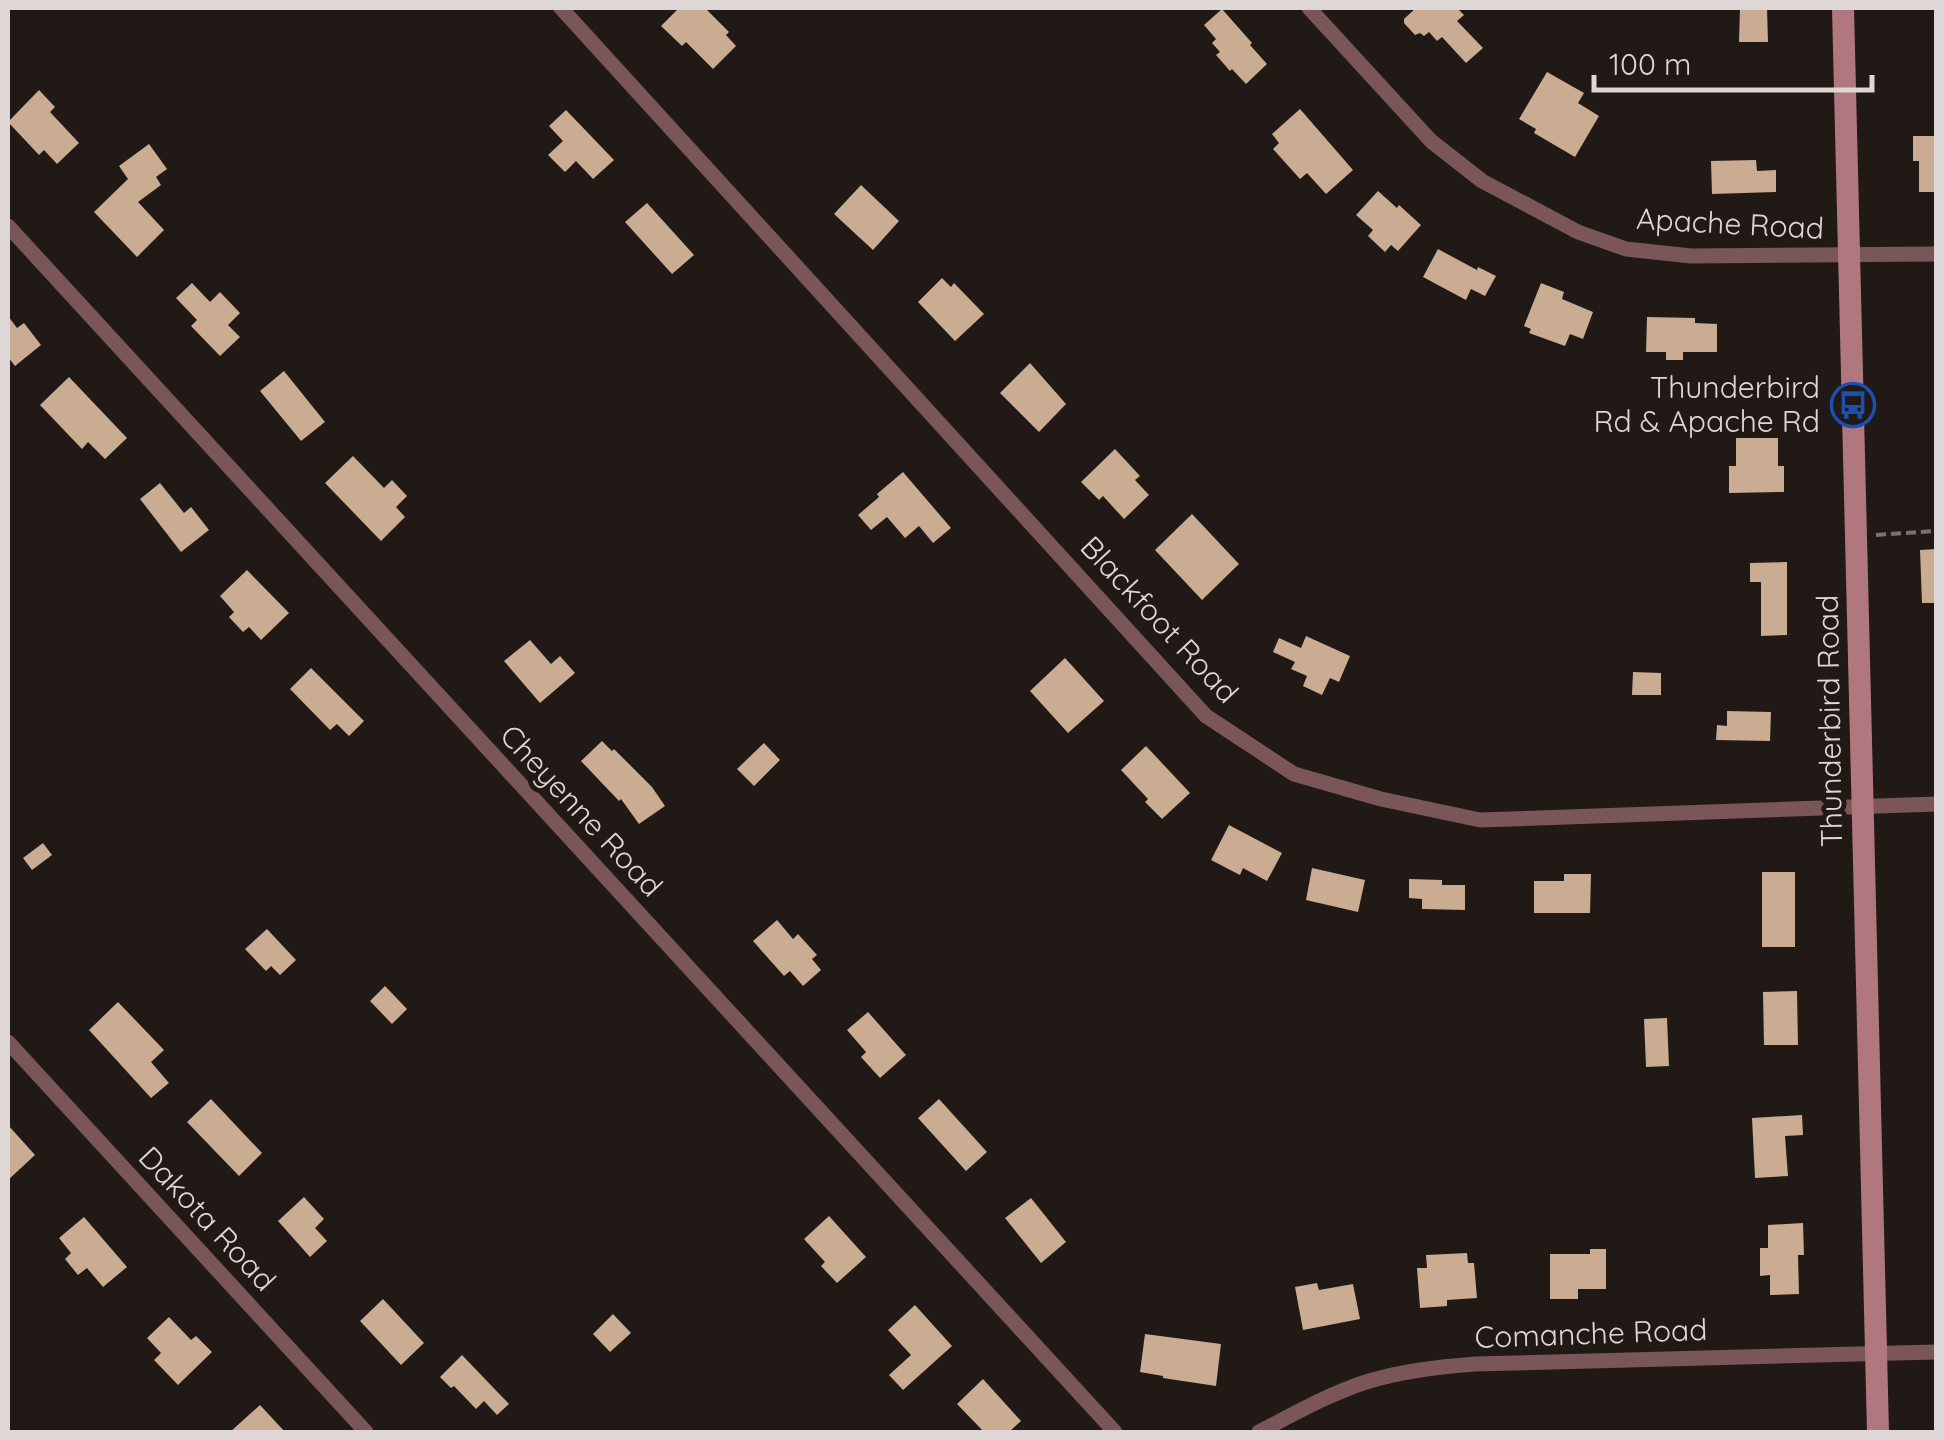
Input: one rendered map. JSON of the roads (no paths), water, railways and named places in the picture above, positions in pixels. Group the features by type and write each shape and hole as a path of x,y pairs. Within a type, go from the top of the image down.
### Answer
{"main road":[{"name":"Thunderbird Road","path":"1843,8 1878,1432"}],"street":[{"name":"Blackfoot Road","path":"561,8 1206,716 1294,774 1381,799 1480,820 1936,804"},
{"name":"Apache Road","path":"1309,8 1431,141 1482,182 1578,232 1626,249 1691,256 1936,254"},
{"name":"Cheyenne Road","path":"8,226 1115,1432"},
{"name":"Dakota Road","path":"8,1042 366,1432"},
{"name":"Comanche Road","path":"1260,1432 1311,1404 1366,1382 1423,1368 1936,1352"}],"place":[{"name":"Thunderbird Rd & Apache Rd","path":"1853,405"}]}
